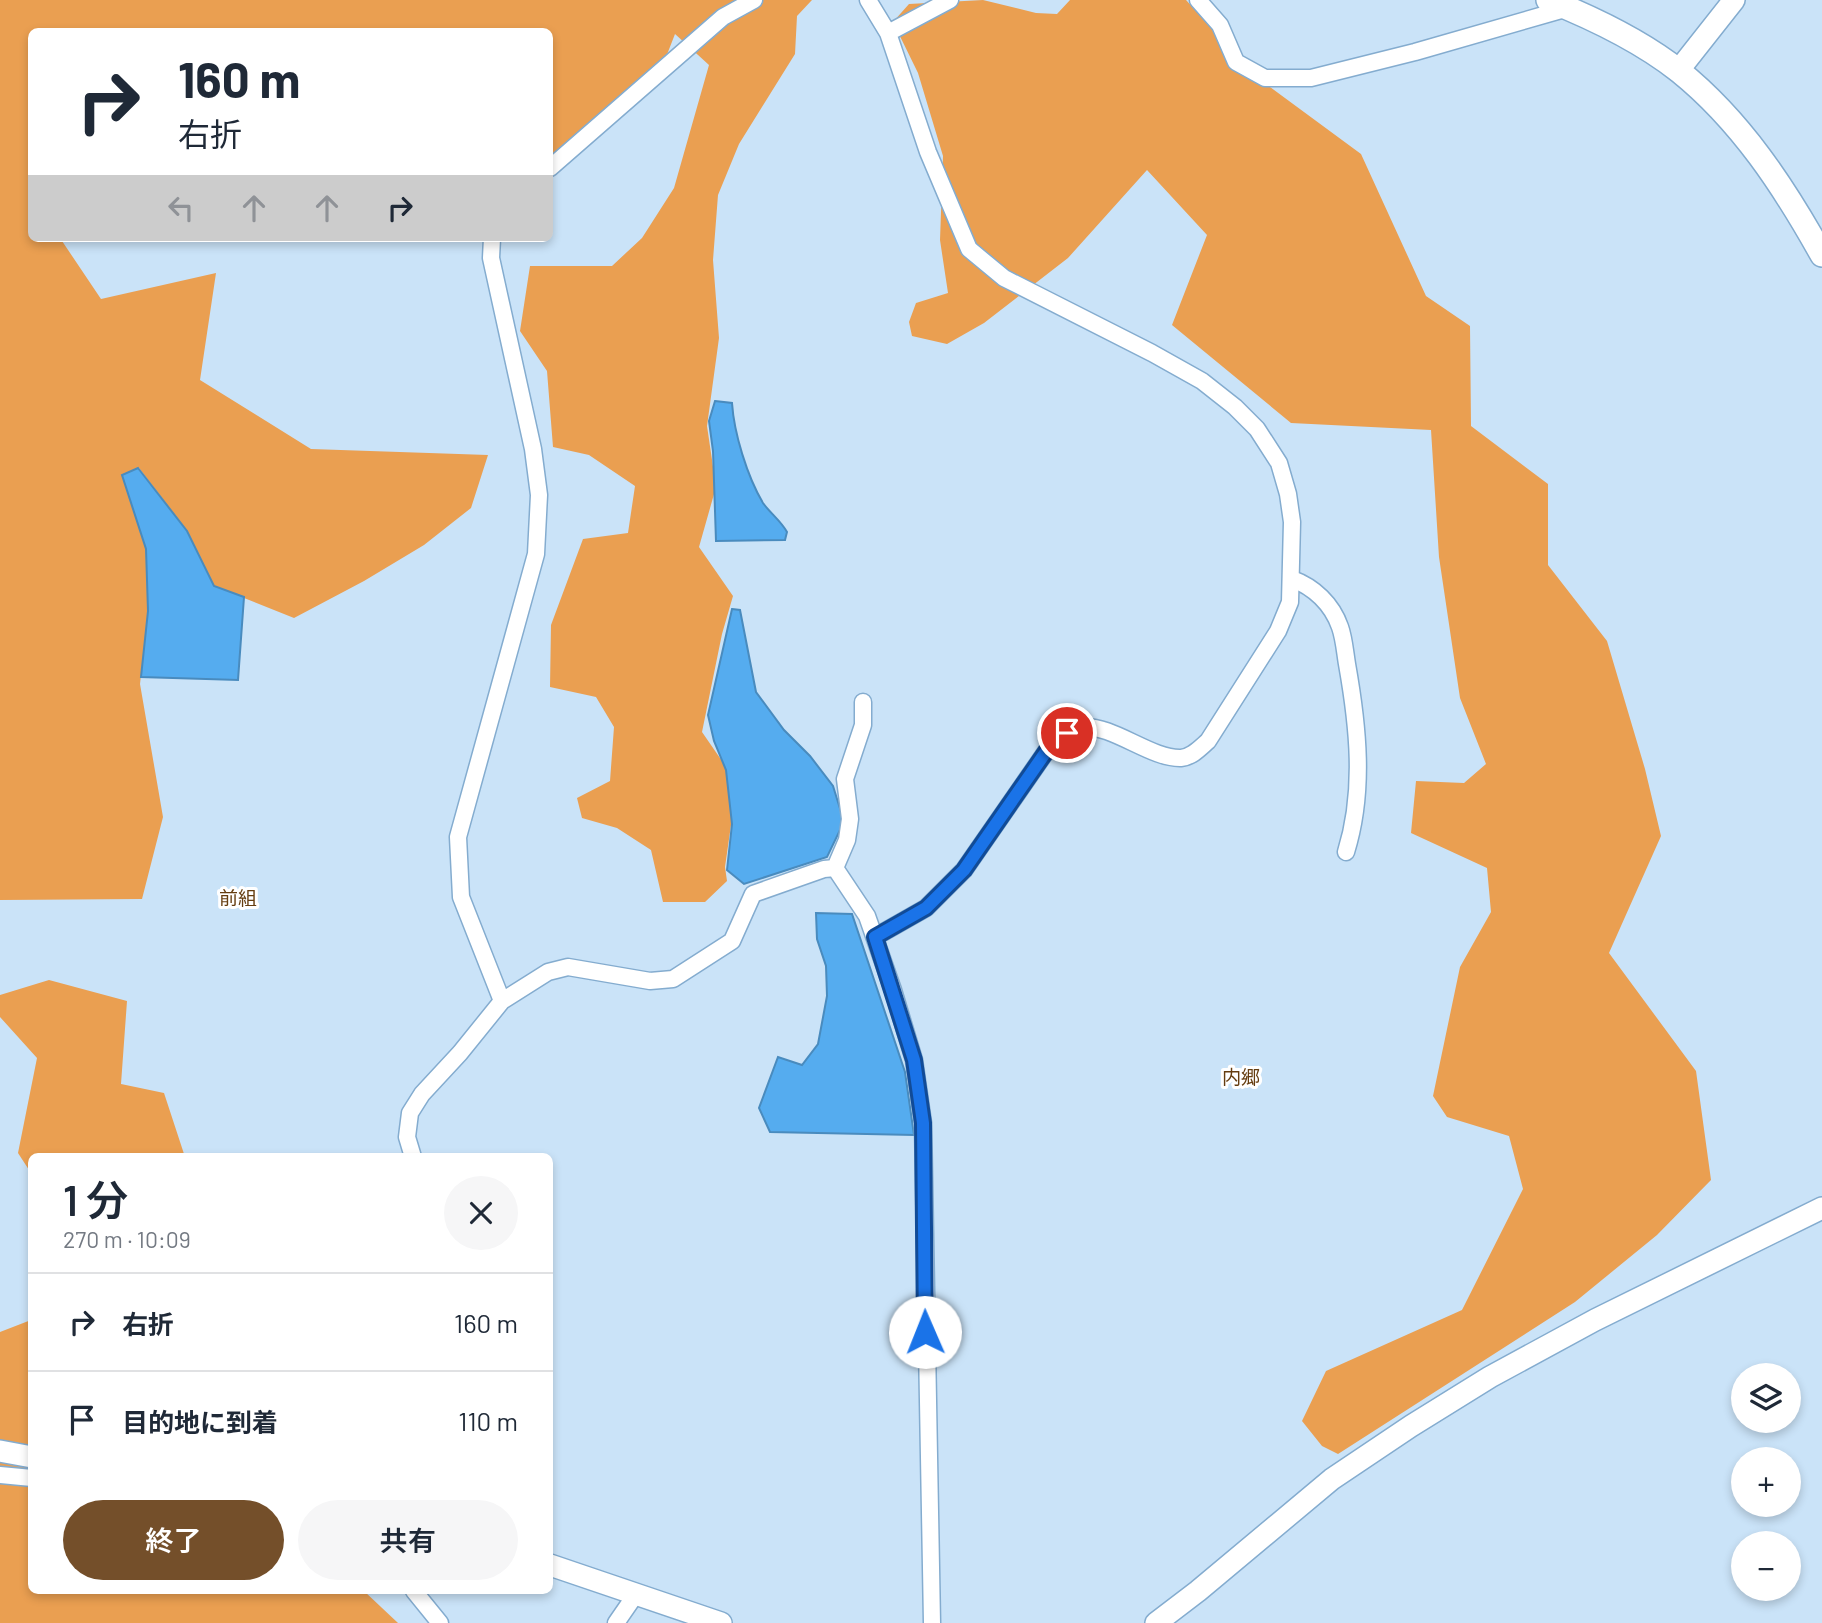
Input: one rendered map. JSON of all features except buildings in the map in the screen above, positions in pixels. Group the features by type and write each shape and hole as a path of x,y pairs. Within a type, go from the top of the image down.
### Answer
{"main road":[{"path":"1558,4 1640,45 1678,71 1737,128 1766,163 1793,202 1822,255"}],"street":[{"path":"553,166 723,17 754,0"},
{"path":"868,0 888,33 928,152 969,249 1004,278 1152,353 1202,381 1236,407 1257,429 1279,463 1288,494 1292,522 1290,602 1278,631 1208,741 1194,753 1182,758 1169,756 1097,729 1081,727 1067,733 1050,746 964,870 926,908 875,937"},
{"path":"888,33 950,0"},
{"path":"1198,0 1220,25 1236,62 1265,78 1311,78 1415,52 1558,4"},
{"path":"1678,71 1734,0"},
{"path":"492,242 491,258 533,449 539,495 536,554 458,837 461,897 502,1001"},
{"path":"1292,579 1322,597 1340,627 1352,692 1358,793 1353,830 1346,852"},
{"path":"835,867 847,840 850,819 845,779 863,725 863,702"},
{"path":"412,1153 407,1137 410,1113 422,1094 460,1054 502,1001 548,972 568,967 650,981 673,979 732,942 753,894 835,867"},
{"path":"835,867 867,916 875,937 914,1060 923,1123 932,1623"},
{"path":"1156,1623 1332,1479 1490,1377 1595,1320 1822,1208"},
{"path":"0,1451 28,1456"},
{"path":"0,1475 28,1478"},
{"path":"553,1563 721,1623"},
{"path":"416,1594 440,1623"},
{"path":"616,1623 636,1594"}],"shaded area":[{"path":"0,0 812,0 797,16 795,54 739,144 718,195 713,260 719,338 707,426 716,487 699,547 733,596 722,634 702,732 731,774 731,825 725,867 727,881 705,902 663,902 651,850 617,828 582,818 577,798 610,781 614,727 596,697 550,687 551,625 583,539 628,533 635,486 589,455 553,447 547,371 520,331 530,266 612,266 642,238 674,188 709,65 675,34 661,70 553,165 553,28 28,28 28,242 63,242 101,299 216,273 200,380 311,449 488,455 471,508 424,545 294,618 214,586 187,531 139,468 122,475 146,549 148,611 140,684 163,817 142,899 0,900"},
{"path":"983,0 1036,13 1057,14 1070,0 1186,0 1259,79 1361,154 1426,296 1470,326 1471,426 1548,484 1548,565 1607,641 1645,769 1661,836 1609,953 1696,1071 1711,1180 1657,1235 1575,1302 1338,1454 1322,1446 1302,1421 1326,1371 1462,1310 1523,1189 1509,1136 1447,1117 1433,1096 1460,967 1491,912 1487,868 1411,833 1416,781 1464,783 1486,764 1460,698 1439,557 1431,430 1291,423 1172,325 1207,235 1147,170 1068,258 984,323 947,344 912,336 909,322 916,303 948,293 940,240 943,156 918,73 893,22 909,4"},
{"path":"49,980 127,1001 121,1084 164,1093 184,1153 28,1153 28,1168 18,1153 37,1058 0,1017 0,995"},
{"path":"28,1321 28,1594 367,1594 398,1623 0,1623 0,1332"}],"water":[{"path":"715,401 732,403 735,427 747,467 763,503 787,532 785,540 716,541 713,451 709,421"},
{"path":"138,468 187,531 214,586 244,597 238,680 141,677 148,611 146,549 122,475"},
{"path":"732,609 740,610 756,692 784,730 810,756 833,786 842,815 841,828 827,857 744,884 727,870 732,824 726,770 714,741 708,715"},
{"path":"816,913 852,914 905,1072 914,1135 770,1132 759,1108 778,1057 802,1065 818,1044 827,996 826,966 817,939"}],"district":[{"name":"前組","path":"238,898"},
{"name":"内郷","path":"1241,1077"}],"route":[{"path":"925,1332 923,1123 914,1060 875,937 926,908 964,870 1050,746 1067,733"}]}
